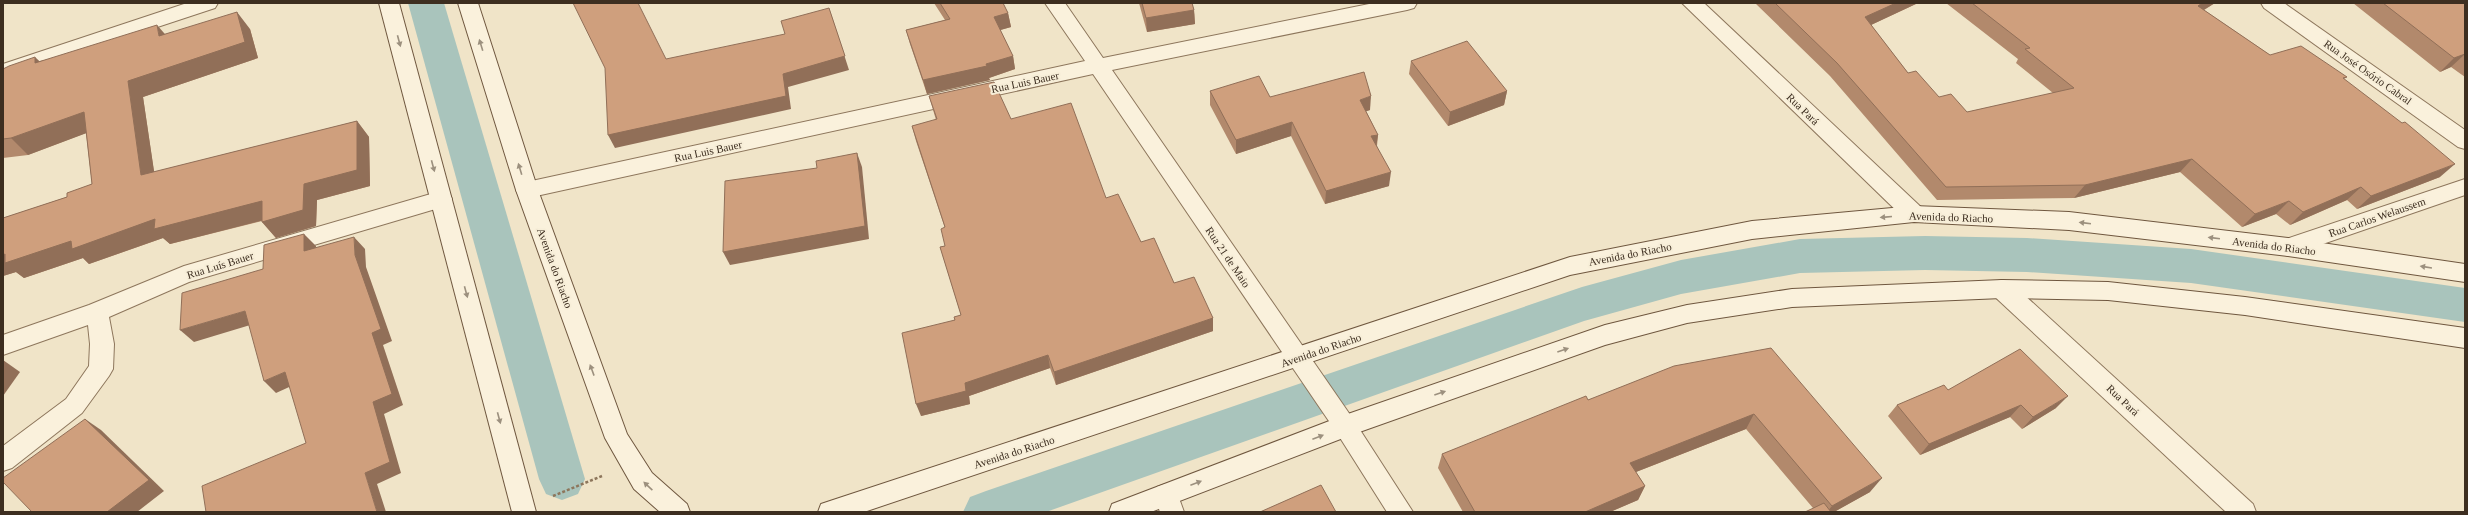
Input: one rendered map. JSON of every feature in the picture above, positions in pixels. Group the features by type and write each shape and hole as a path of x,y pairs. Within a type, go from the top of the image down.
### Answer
{"main road":[{"path":"3,71 208,3"},
{"path":"389,3 524,510"},
{"name":"Avenida do Riacho","path":"468,3 526,190 617,438 643,481 675,511"},
{"name":"Rua 21 de Maio","path":"1055,3 1345,426 1401,512"},
{"name":"Rua Luis Bauer","path":"526,190 1097,66 1407,3"},
{"name":"Rua Pará","path":"1692,3 1914,214"},
{"name":"Rua José Osório Cabral","path":"2271,3 2465,141"},
{"name":"Rua Carlos Welaussem","path":"2288,247 2465,187"},
{"name":"Rua Luís Bauer","path":"3,345 97,312 184,275 441,199"},
{"name":"Avenida do Riacho","path":"830,512 1303,366 1570,266 1752,230 1914,214 2069,221 2288,247 2465,273"},
{"path":"1121,512 1169,503 1345,426 1605,335 1688,314 1792,298 2002,289 2108,291 2245,306 2465,338"},
{"name":"Rua Pará","path":"2002,289 2244,512"},
{"path":"3,460 74,406 101,369 102,344 97,312"}],"path":[{"path":"524,510 632,463"}],"building":[{"path":"573,3 638,3 666,59 785,34 781,21 829,8 845,56 783,74 786,96 608,135 605,68"},
{"path":"940,3 1003,3 1008,13 994,17 1013,56 986,64 987,66 923,80 906,30 950,19"},
{"path":"1142,3 1192,3 1194,10 1146,18"},
{"path":"1775,3 1896,3 1865,17 1908,73 1916,71 1939,97 1951,94 1967,112 2074,88 2025,49 2030,48 1972,3 2202,3 2198,6 2270,55 2301,46 2347,77 2343,78 2402,123 2405,122 2455,164 2371,196 2361,187 2303,212 2289,201 2255,214 2192,159 2085,185 1946,187 1837,63"},
{"path":"2383,3 2465,3 2465,54 2454,58"},
{"path":"237,12 245,42 128,81 141,175 357,121 357,170 304,184 303,210 262,222 262,201 154,229 155,219 72,249 71,241 5,263 5,254 3,255 3,218 67,197 67,193 92,184 84,112 11,138 3,139 3,69 35,57 35,63 157,25 159,36"},
{"path":"1467,41 1507,91 1450,112 1411,61"},
{"path":"1364,72 1371,96 1360,100 1378,135 1371,136 1391,172 1326,191 1292,122 1236,140 1210,91 1259,76 1270,97"},
{"path":"994,82 1011,119 1071,103 1106,198 1118,194 1141,242 1154,238 1174,283 1194,277 1213,318 1054,372 1048,355 965,383 966,391 916,404 902,333 955,320 954,317 961,315 940,247 945,246 941,229 945,227 912,126 937,119 929,96"},
{"path":"857,153 865,226 723,252 725,181 817,168 816,161"},
{"path":"304,234 304,251 354,237 355,255 381,329 372,333 392,394 373,402 390,462 365,473 377,512 206,512 202,486 306,443 285,372 264,381 245,311 180,330 182,293 263,269 264,245"},
{"path":"1771,348 1882,478 1832,506 1754,414 1630,463 1645,486 1585,512 1475,512 1442,454 1586,396 1588,400 1674,366"},
{"path":"2020,349 2068,396 2033,417 2021,405 1929,444 1897,405 1944,385 1948,390"},
{"path":"85,419 149,480 107,512 32,512 3,482 3,478"},
{"path":"1321,485 1336,512 1260,512"},
{"path":"1824,503 1831,512 1805,512"}],"waterway":[{"path":"426,3 562,479"},
{"path":"986,512 1582,304 1681,277 1800,256 1925,253 2027,255 2191,266 2465,305"}]}
